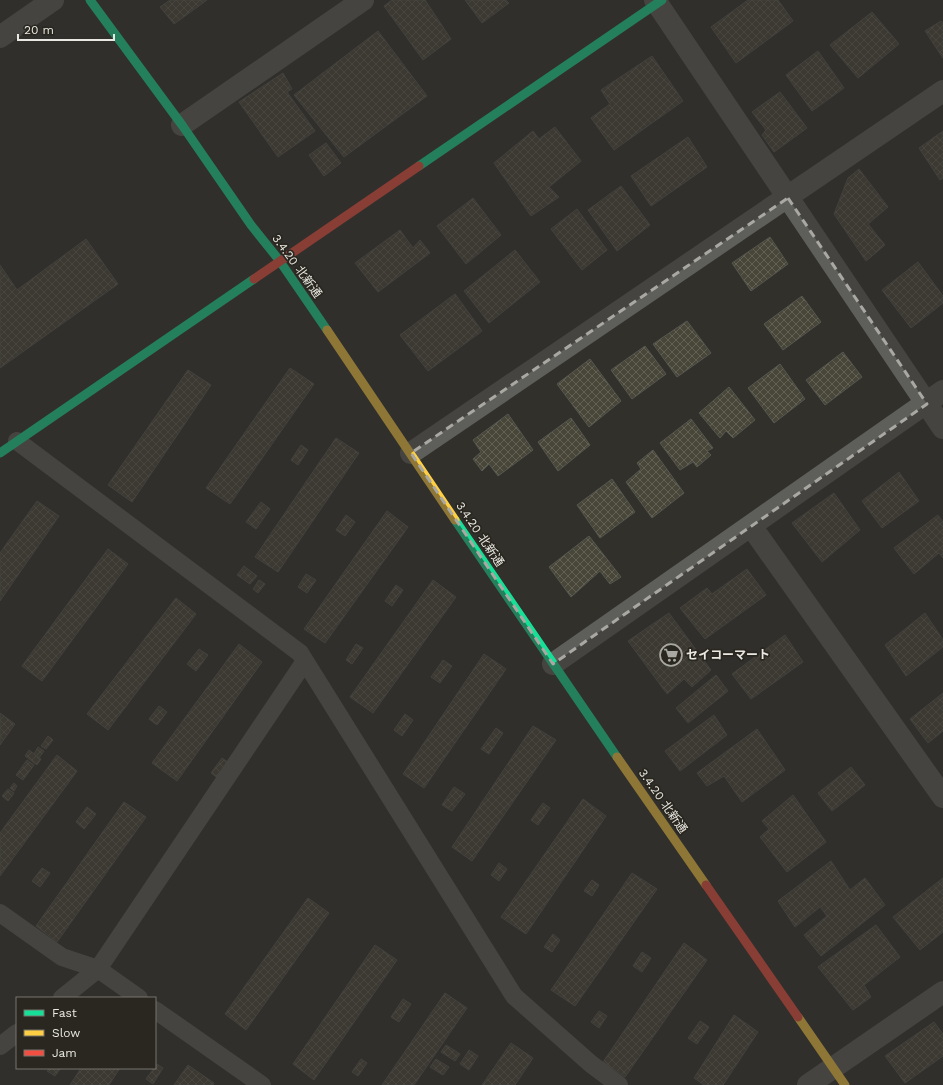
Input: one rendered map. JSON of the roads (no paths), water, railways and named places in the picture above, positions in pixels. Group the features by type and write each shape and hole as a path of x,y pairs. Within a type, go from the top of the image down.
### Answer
{"street":[{"path":"0,37 53,0"},
{"name":"3.4.20 北新通","path":"90,0 182,125 251,225 279,260 553,664 839,1077"},
{"path":"182,125 363,0"},
{"path":"0,453 658,1 788,198 935,398 943,428"},
{"path":"411,453 788,198 943,91"},
{"path":"553,664 935,398"},
{"path":"751,526 943,796"},
{"path":"808,1085 839,1077 943,992"}],"lane":[{"path":"17,441 300,653 514,996 591,1064 619,1085"},
{"path":"63,997 98,970 305,661"},
{"path":"0,913 62,957 98,970 138,997"},
{"path":"156,1011 262,1085"},
{"path":"0,1046 16,1034"}],"place":[{"name":"セイコーマート","path":"671,655"}]}
